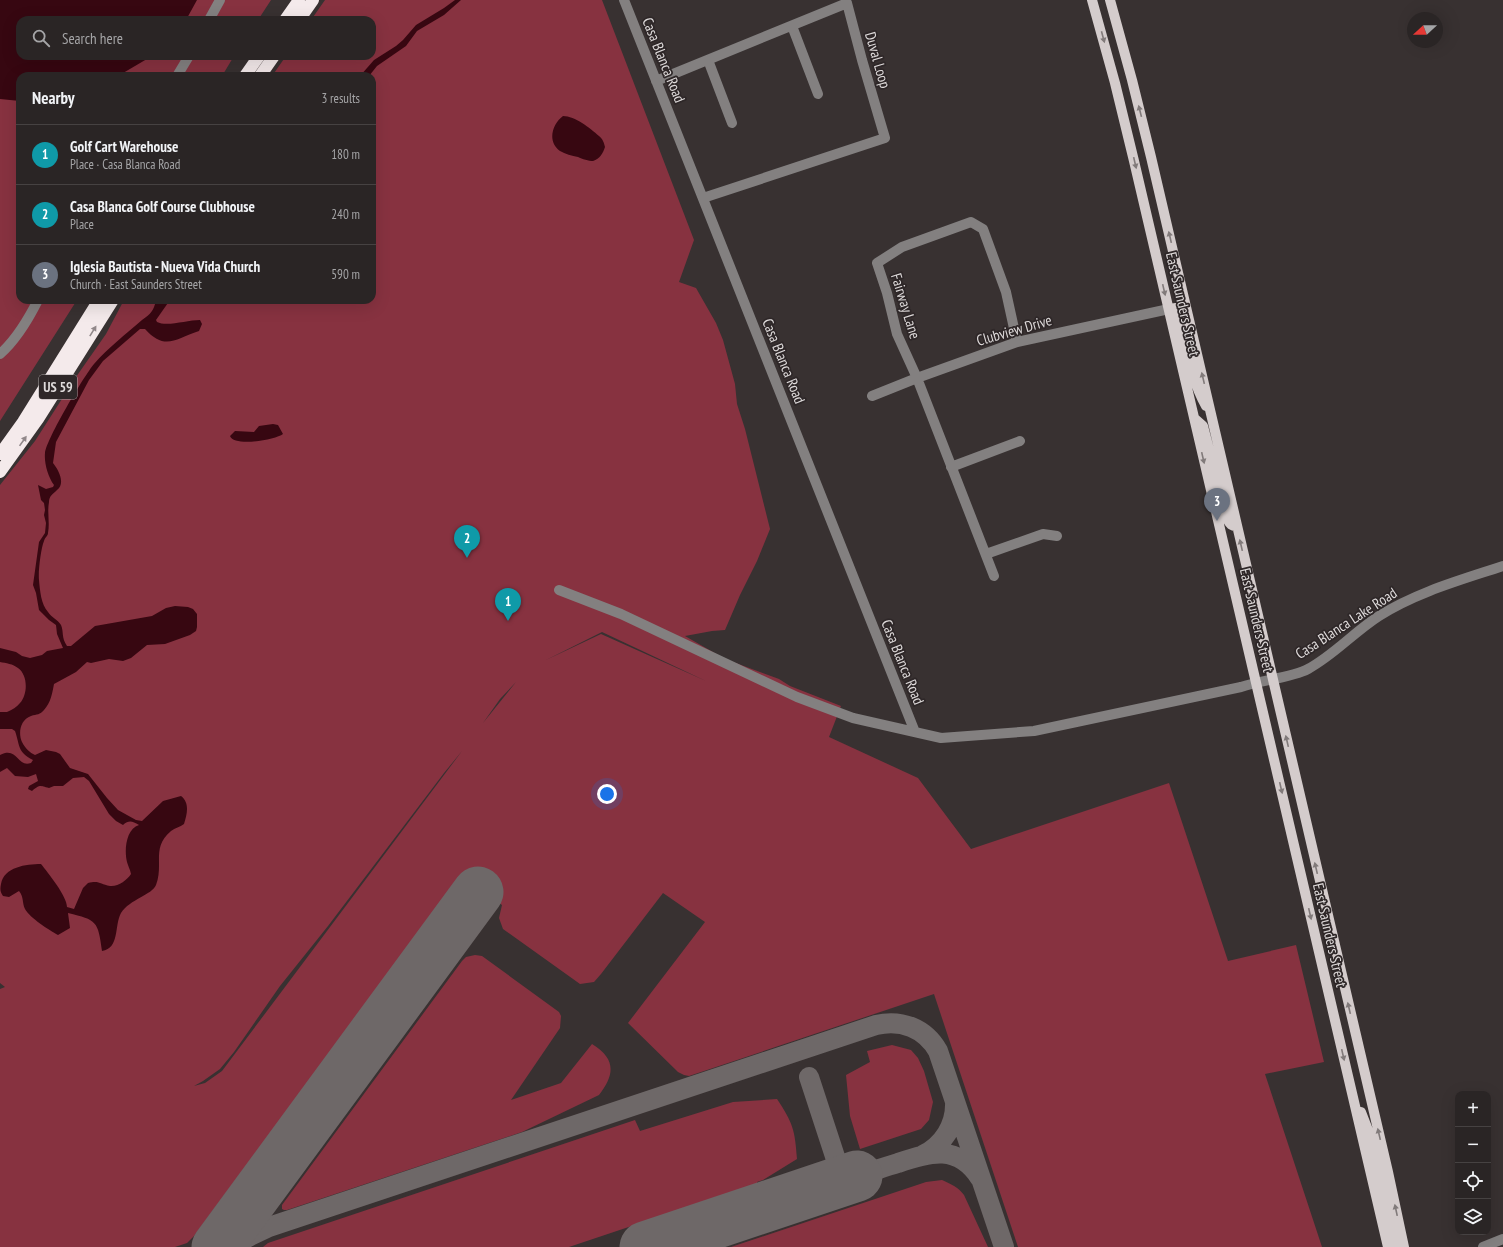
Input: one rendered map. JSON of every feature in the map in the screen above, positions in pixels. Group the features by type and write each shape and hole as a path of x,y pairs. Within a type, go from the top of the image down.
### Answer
{"highway":[{"path":"287,16 299,0"},
{"path":"302,16 313,0"},
{"path":"248,72 256,60"},
{"path":"263,72 271,60"},
{"name":"US 59","path":"0,454 96,304"},
{"name":"US 59","path":"0,472 38,419 110,304"}],"main road":[{"name":"East Saunders Street","path":"1092,0 1116,83 1388,1247"},
{"name":"East Saunders Street","path":"1110,0 1150,150 1388,1172 1404,1247"},
{"path":"1169,309 1176,308 1178,311 1194,380 1198,392 1212,417"},
{"path":"1194,418 1203,426 1227,519 1230,524 1237,526"},
{"path":"1352,1096 1368,1130 1396,1247"}],"street":[{"path":"211,16 220,0"},
{"name":"Casa Blanca Road","path":"624,0 915,732"},
{"name":"Duval Loop","path":"656,81 847,3 862,60 886,138 702,198"},
{"path":"792,26 818,94"},
{"path":"179,72 186,60"},
{"path":"708,60 732,123"},
{"name":"Fairway Lane","path":"994,576 917,378 897,334 887,293 877,263 902,247 971,222 983,229 1006,292 1016,342"},
{"path":"0,354 15,338 28,320 36,304"},
{"name":"Clubview Drive","path":"872,396 1016,342 1169,309"},
{"path":"951,468 1020,441"},
{"path":"986,554 1043,534 1057,536"},
{"name":"Casa Blanca Lake Road","path":"1272,679 1307,669 1320,661 1378,617 1399,604 1426,592 1503,566"},
{"path":"559,590 621,614 796,697 854,718 941,738 1034,731 1272,679"},
{"path":"1482,1247 1503,1239"}],"shaded area":[{"path":"0,0 271,0 261,16 16,16 16,60 232,60 224,72 16,72 16,304 74,304 0,421"},
{"path":"0,0 197,0 188,16 16,16 16,60 145,60 125,72 16,72 16,101 0,99"},
{"path":"325,0 602,0 694,240 679,282 696,288 716,323 723,340 735,384 737,404 745,429 770,529 725,630 685,636 725,659 779,679 790,686 841,706 829,737 918,778 971,849 1169,783 1228,961 1296,945 1324,1062 1265,1074 1322,1247 1018,1247 934,994 689,1076 684,1075 678,1072 628,1023 705,922 663,893 594,982 580,984 503,929 499,918 502,905 461,875 194,1236 187,1243 175,1247 0,1247 0,989 5,987 0,983 0,485 35,441 76,377 106,334 122,304 376,304 376,72 275,72 283,60 376,60 376,16 314,16","holes":["602,632 706,681 601,634 546,660","516,682 483,723 500,699","462,751 222,1071 205,1083 194,1086 220,1069 234,1052 280,986 328,926"]},
{"path":"455,0 461,0 444,15 417,31 406,46 377,66 372,72 364,72 374,60 403,40 416,25"},
{"path":"563,116 572,118 582,123 601,138 605,147 598,159 593,161 586,160 564,153 556,147 553,143 552,133 559,119"},
{"path":"155,304 167,304 156,320 157,322 172,324 200,320 202,324 199,331 177,340 170,341 158,340 145,329 140,329 103,361 89,380 56,442 53,463 59,472 61,484 49,500 48,534 44,540 39,566 41,597 49,614 61,625 64,640 67,646 71,646 95,626 152,616 166,608 175,606 193,609 197,614 196,631 190,635 165,644 147,645 131,658 123,661 109,659 91,663 87,662 76,672 54,684 51,698 46,707 41,713 24,720 20,731 22,742 29,752 35,755 46,750 60,754 70,768 88,774 118,810 136,820 142,821 163,801 181,796 186,802 187,813 184,824 171,831 161,844 156,885 150,892 125,908 119,918 116,936 112,946 102,951 99,933 94,923 90,920 68,913 70,928 58,935 40,924 27,912 19,891 9,897 3,896 1,892 0,889 3,878 11,870 23,866 41,864 61,891 67,907 74,909 83,888 88,883 97,882 113,886 125,881 131,874 127,863 126,846 131,831 139,825 127,822 123,825 116,821 109,814 89,781 84,777 73,778 63,786 54,786 49,788 40,786 32,791 28,789 29,786 38,781 36,774 28,777 15,776 7,768 0,772 0,755 10,753 26,764 31,763 33,760 22,751 15,731 12,729 0,729 0,712 7,712 19,704 23,699 26,685 24,675 18,668 0,662 0,648 16,652 22,656 30,658 42,655 47,651 63,648 57,634 56,625 39,610 33,585 39,542 45,533 46,523 44,503 41,500 38,485 46,489 53,487 54,485 47,470 45,461 47,445 75,393 94,364 111,347 150,314"},
{"path":"273,424 278,425 283,434 264,440 246,442 233,439 230,436 235,431 254,432 259,426"},
{"path":"475,955 482,956 559,1012 561,1016 560,1028 511,1100 561,1083 592,1044 605,1055 609,1061 610,1067 608,1080 599,1095 522,1132 287,1210 282,1209 282,1205 462,961 466,957"},
{"path":"892,1045 911,1050 918,1058 924,1071 933,1102 929,1120 921,1129 860,1149 850,1116 846,1075 870,1062 867,1051"},
{"path":"777,1099 787,1114 792,1127 797,1159 763,1180 757,1182 757,1184 569,1247 263,1247 268,1243 635,1120 640,1131 733,1102"},
{"path":"942,1180 951,1184 962,1192 988,1247 731,1247 926,1182"}],"taxiway":[{"path":"231,1247 269,1227 885,1023 894,1023 912,1027 926,1036 938,1051 1004,1247"},
{"path":"809,1077 843,1181"},
{"path":"923,1155 937,1146 947,1133 953,1119 955,1102"},
{"path":"857,1176 921,1156 943,1154 953,1155 962,1160 971,1167 980,1178"},
{"path":"255,1196 251,1206 252,1219 255,1223 265,1227"},
{"path":"202,1247 219,1236 239,1217"}],"runway":[{"path":"217,1247 478,892"},
{"path":"645,1247 857,1176"}],"place":[{"name":"Iglesia Bautista - Nueva Vida Church","path":"1217,521"},
{"name":"Casa Blanca Golf Course Clubhouse","path":"467,558"},
{"name":"Golf Cart Warehouse","path":"508,621"}]}
